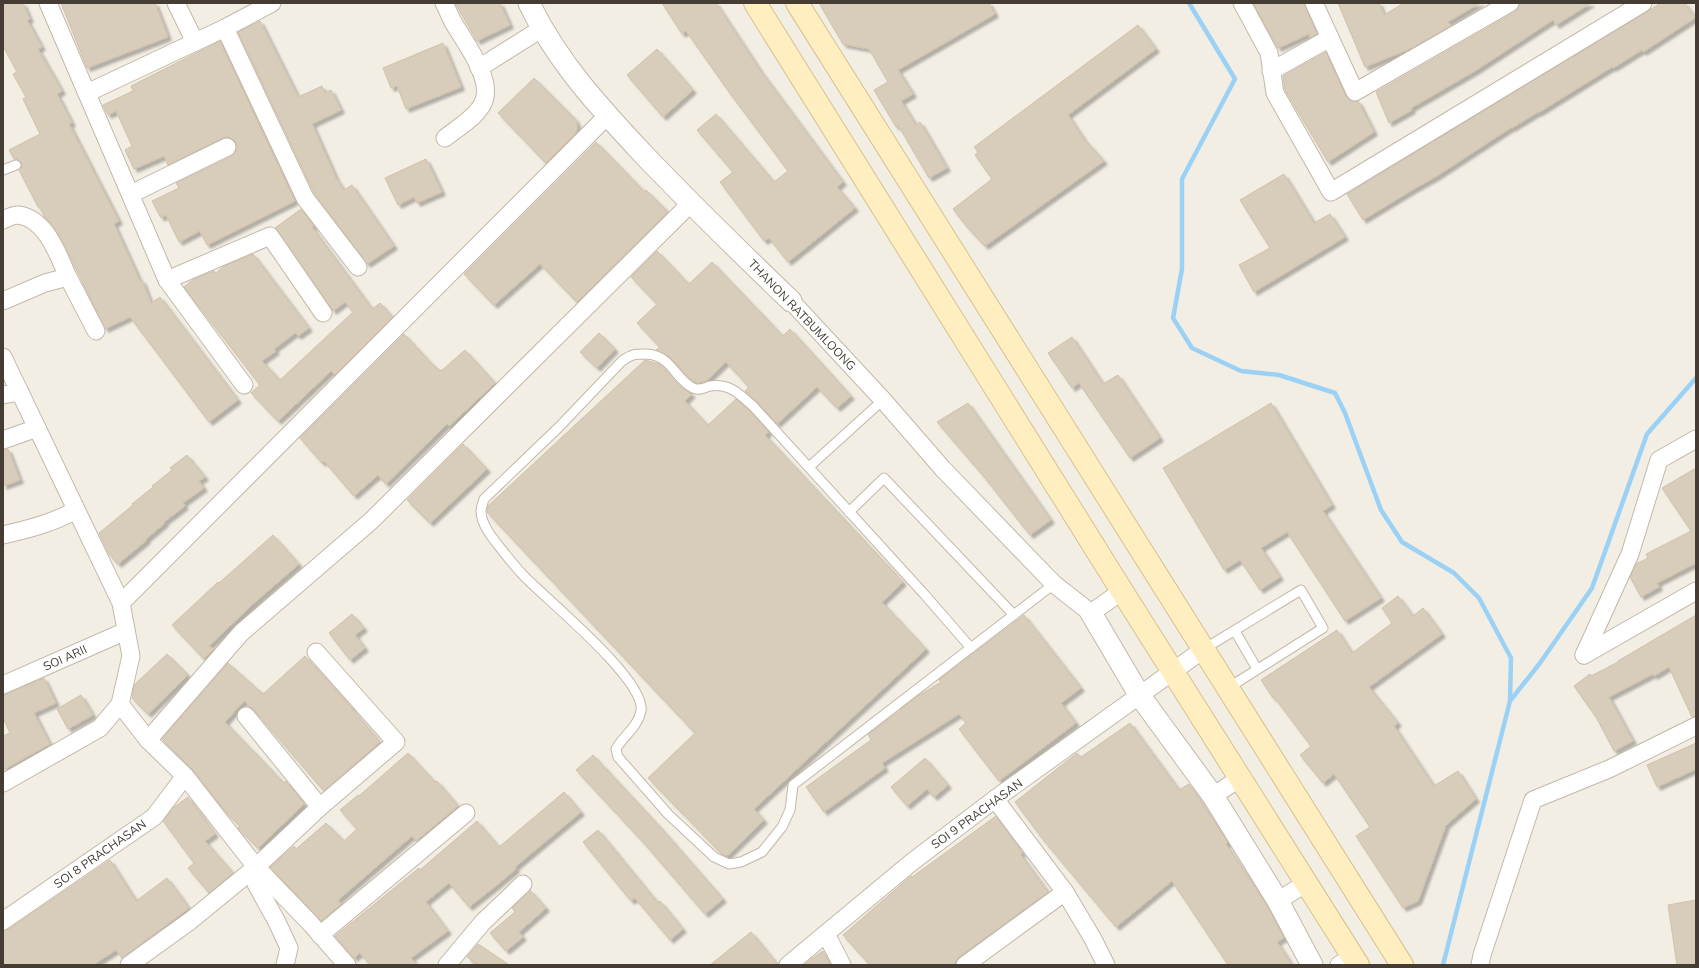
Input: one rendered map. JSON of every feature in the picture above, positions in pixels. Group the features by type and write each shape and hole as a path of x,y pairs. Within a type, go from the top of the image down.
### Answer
{"main road":[{"path":"755,3 1306,883 1350,962"},
{"path":"797,3 1399,959"}],"street":[{"path":"48,3 167,280 244,384"},
{"path":"176,3 195,42"},
{"path":"87,93 225,28 272,3"},
{"path":"444,3 479,68 485,84 485,98 481,106 473,116 445,138"},
{"name":"THANON RATBUMLOONG","path":"529,3 541,29 572,75 607,116 690,204 791,301 883,400 943,469 1054,584 1091,613"},
{"path":"1242,3 1269,53 1275,93 1331,192 1643,3"},
{"path":"1314,3 1355,92 1510,3"},
{"path":"225,28 305,198 358,267"},
{"path":"479,68 541,29"},
{"path":"1272,71 1330,38"},
{"path":"121,603 607,116"},
{"path":"131,194 227,147"},
{"path":"148,740 241,633 371,521 690,204"},
{"path":"3,220 16,215 30,218 41,227 54,248 96,331"},
{"path":"167,280 270,236 323,313"},
{"path":"3,301 45,284 68,277"},
{"path":"3,357 121,603 131,656 120,704 100,728 3,783"},
{"path":"3,395 20,392"},
{"path":"3,440 37,428"},
{"path":"1696,439 1660,460 1630,554 1584,655 1696,591"},
{"path":"3,535 41,526 60,519 76,510"},
{"path":"1122,591 1091,613 1140,696 1213,796 1278,901 1312,965"},
{"name":"SOI ARII","path":"3,685 126,631"},
{"name":"SOI 9 PRACHASAN","path":"788,965 912,862 1204,649"},
{"path":"129,965 190,921 256,867 320,807 396,742 316,652"},
{"path":"120,704 148,740 185,776 256,867 347,965"},
{"path":"246,716 320,807"},
{"path":"1480,965 1533,800 1609,769 1696,726"},
{"name":"SOI 8 PRACHASAN","path":"3,921 154,817 185,776"},
{"path":"1213,796 1240,778"},
{"path":"995,800 1065,892 1093,939 1106,965"},
{"path":"320,935 466,813"},
{"path":"256,867 256,884 277,922 289,948 285,965"},
{"path":"1278,901 1306,883"},
{"path":"447,965 483,922 523,884"},
{"path":"965,965 1065,892"},
{"path":"826,934 842,965"}],"lane":[{"path":"3,170 16,165"},
{"path":"971,648 925,595 753,406 731,388 722,386 710,386 701,389 693,388 683,380 671,366 657,355 633,353 622,361 559,427 484,499 481,510 483,521 494,540 523,576 604,652 632,685 640,698 641,711 636,724 619,743 616,749 618,757 668,814 714,857 729,864 751,858 762,852 782,827 790,810 793,785 1014,615 1054,584"},
{"path":"809,467 883,400"},
{"path":"849,512 884,478 1014,615"},
{"path":"1204,649 1301,590 1323,628 1228,688"},
{"path":"1235,631 1258,669"}],"building":[{"path":"3,3 23,3 30,19 27,20 42,47 38,49 62,91 57,94 72,123 69,124 119,221 114,224 140,281 142,280 151,303 160,297 238,400 209,422 130,317 105,329 64,244 52,224 45,218 40,207 38,207 19,170 22,166 21,162 14,159 9,150 40,134 23,99 26,97 13,74 17,72 3,46"},
{"path":"61,3 155,3 168,37 87,68"},
{"path":"455,3 500,3 510,25 477,41"},
{"path":"662,3 716,3 760,70 843,182 837,187 855,208 788,262 769,238 764,241 720,182 733,172 697,130 716,114 774,182 788,171 686,31 682,34"},
{"path":"819,3 989,3 995,14 898,70 913,94 901,101 916,125 920,122 947,168 929,178 898,125 896,127 874,90 888,82 869,49 843,44"},
{"path":"1253,3 1304,3 1317,34 1310,38 1309,34 1278,48"},
{"path":"1338,3 1379,3 1384,15 1404,3 1480,3 1448,22 1451,26 1412,48 1365,67"},
{"path":"1521,3 1591,3 1556,25 1553,20 1475,71 1411,108 1412,110 1389,123 1376,92 1515,12"},
{"path":"1661,3 1685,3 1695,18 1643,52 1642,50 1613,68 1612,67 1538,113 1512,127 1437,176 1363,220 1347,194"},
{"path":"260,21 298,97 322,86 325,93 331,90 341,110 312,124 336,178 344,190 352,185 394,246 367,264 314,193 238,32"},
{"path":"1138,25 1156,49 1068,115 1084,139 1104,161 985,246 953,209 992,179 975,155 978,152 974,147"},
{"path":"220,41 295,201 207,245 200,231 179,242 166,215 161,218 152,201 179,188 176,183 232,156 237,148 236,142 228,137 223,138 168,165 164,156 134,169 125,150 132,146 116,111 108,115 103,105 133,91 131,86"},
{"path":"443,43 461,87 406,109 397,86 391,88 383,68"},
{"path":"657,49 693,90 663,117 627,75"},
{"path":"1326,52 1346,96 1350,101 1358,101 1374,132 1328,162 1285,90 1283,76"},
{"path":"534,78 575,119 577,123 575,134 546,163 498,113"},
{"path":"596,142 645,192 646,190 668,212 577,302 540,264 494,305 464,274"},
{"path":"426,159 442,192 417,203 414,197 398,205 385,178"},
{"path":"1284,174 1314,223 1330,214 1345,237 1254,292 1239,265 1270,248 1240,200"},
{"path":"301,209 314,226 312,227 372,309 380,303 393,317 335,375 331,371 278,421 251,393 260,385 184,287 194,279 214,271 216,273 224,266 253,254 309,328 298,336 295,333 274,349 276,351 262,361 280,380 353,312 345,302 333,311 275,228"},
{"path":"657,251 689,284 712,262 783,336 790,329 851,396 837,408 817,387 777,424 745,391 749,387 726,362 706,381 698,383 690,379 671,358 656,350 660,347 637,323 657,304 631,277"},
{"path":"599,333 615,349 597,368 580,352"},
{"path":"404,334 433,365 441,371 465,350 495,383 449,426 447,424 386,484 378,475 354,496 324,461 322,463 300,438"},
{"path":"1072,337 1103,384 1118,375 1160,438 1130,458 1079,383 1072,388 1048,353"},
{"path":"645,360 659,364 682,388 692,394 685,401 708,425 736,399 749,410 769,432 765,435 903,582 882,602 926,649 754,809 764,820 727,856 722,854 648,778 695,733 487,512 488,506"},
{"path":"968,403 1051,520 1030,535 981,473 937,422"},
{"path":"1271,403 1332,505 1323,511 1381,598 1345,621 1287,532 1261,548 1280,577 1260,590 1240,560 1224,570 1163,468"},
{"path":"463,444 487,469 430,523 407,500"},
{"path":"8,449 20,480 3,486 3,450"},
{"path":"187,455 205,477 199,481 204,488 183,503 185,506 164,522 165,523 146,539 147,540 118,564 109,554 99,533 133,505 132,504 153,487 152,486 172,470 170,468"},
{"path":"1696,468 1696,563 1657,583 1659,587 1641,597 1630,577 1636,564 1648,558 1646,554 1691,531 1662,488"},
{"path":"273,535 299,564 253,604 209,646 214,649 204,659 172,625 218,582 219,583"},
{"path":"1398,596 1413,616 1423,608 1442,634 1369,687 1398,723 1394,726 1434,786 1458,771 1476,799 1446,825 1418,901 1403,908 1356,836 1370,827 1334,774 1323,783 1300,755 1311,746 1274,697 1273,698 1261,680 1337,630 1352,653 1392,623 1382,608"},
{"path":"352,614 364,628 355,635 365,648 350,660 329,633"},
{"path":"1024,615 1081,688 1061,703 1076,723 999,781 959,729 966,723 959,714 882,763 885,768 824,812 806,787 871,740 868,734 916,697 941,682 939,680"},
{"path":"1696,615 1696,716 1692,717 1669,667 1654,676 1653,674 1609,697 1633,741 1614,751 1596,717 1574,686 1590,674 1591,676 1618,662"},
{"path":"167,654 188,675 148,714 132,698 134,685"},
{"path":"305,656 353,709 380,742 324,791 254,710 244,701 225,722 284,783 286,781 304,804 258,848 238,828 240,826 224,810 193,770 162,739 228,663 263,694"},
{"path":"44,678 56,703 34,713 50,744 3,770 3,736 10,733 3,718 3,695"},
{"path":"81,695 93,715 68,729 57,709"},
{"path":"1130,723 1179,790 1189,784 1228,842 1226,844 1269,909 1284,938 1277,942 1292,965 1228,965 1172,881 1116,927 1041,837 1015,802 1077,753 1081,757"},
{"path":"1696,743 1696,769 1657,787 1647,765"},
{"path":"408,753 435,782 437,781 458,806 416,841 412,836 338,900 341,904 321,921 270,867 294,846 296,849 326,823 344,841 357,829 340,810 358,795 359,796"},
{"path":"593,755 660,827 723,899 705,914 643,842 576,770"},
{"path":"925,758 948,785 934,797 927,789 907,806 891,787"},
{"path":"564,792 581,812 515,867 516,869 497,885 469,907 449,883 426,902 448,931 411,958 417,965 370,965 360,953 354,958 335,936 419,868 420,870 477,821 499,847"},
{"path":"188,797 215,834 205,841 233,873 209,893 188,868 194,863 163,821 174,807"},
{"path":"996,816 1022,852 1021,855 1048,892 959,957 953,965 870,965 843,935 911,876 912,877"},
{"path":"598,830 658,903 660,901 683,929 670,940 635,898 631,901 583,842"},
{"path":"110,860 136,901 167,878 189,908 122,958 116,950 93,965 3,965 3,931 9,929"},
{"path":"530,890 546,908 519,932 523,937 506,951 490,933 515,912 512,908"},
{"path":"1696,900 1696,965 1677,965 1668,905"},
{"path":"751,932 778,965 710,965"},
{"path":"478,944 509,965 479,965 467,957"},
{"path":"823,951 831,965 804,965 810,960"}],"waterway":[{"path":"1189,3 1235,79 1182,179 1182,269 1173,318 1192,348 1241,371 1279,375 1335,393 1345,413 1381,510 1402,542 1454,573 1479,598 1511,658 1510,701"},
{"path":"1443,965 1510,701 1540,663 1592,588 1647,434 1696,378"}]}
